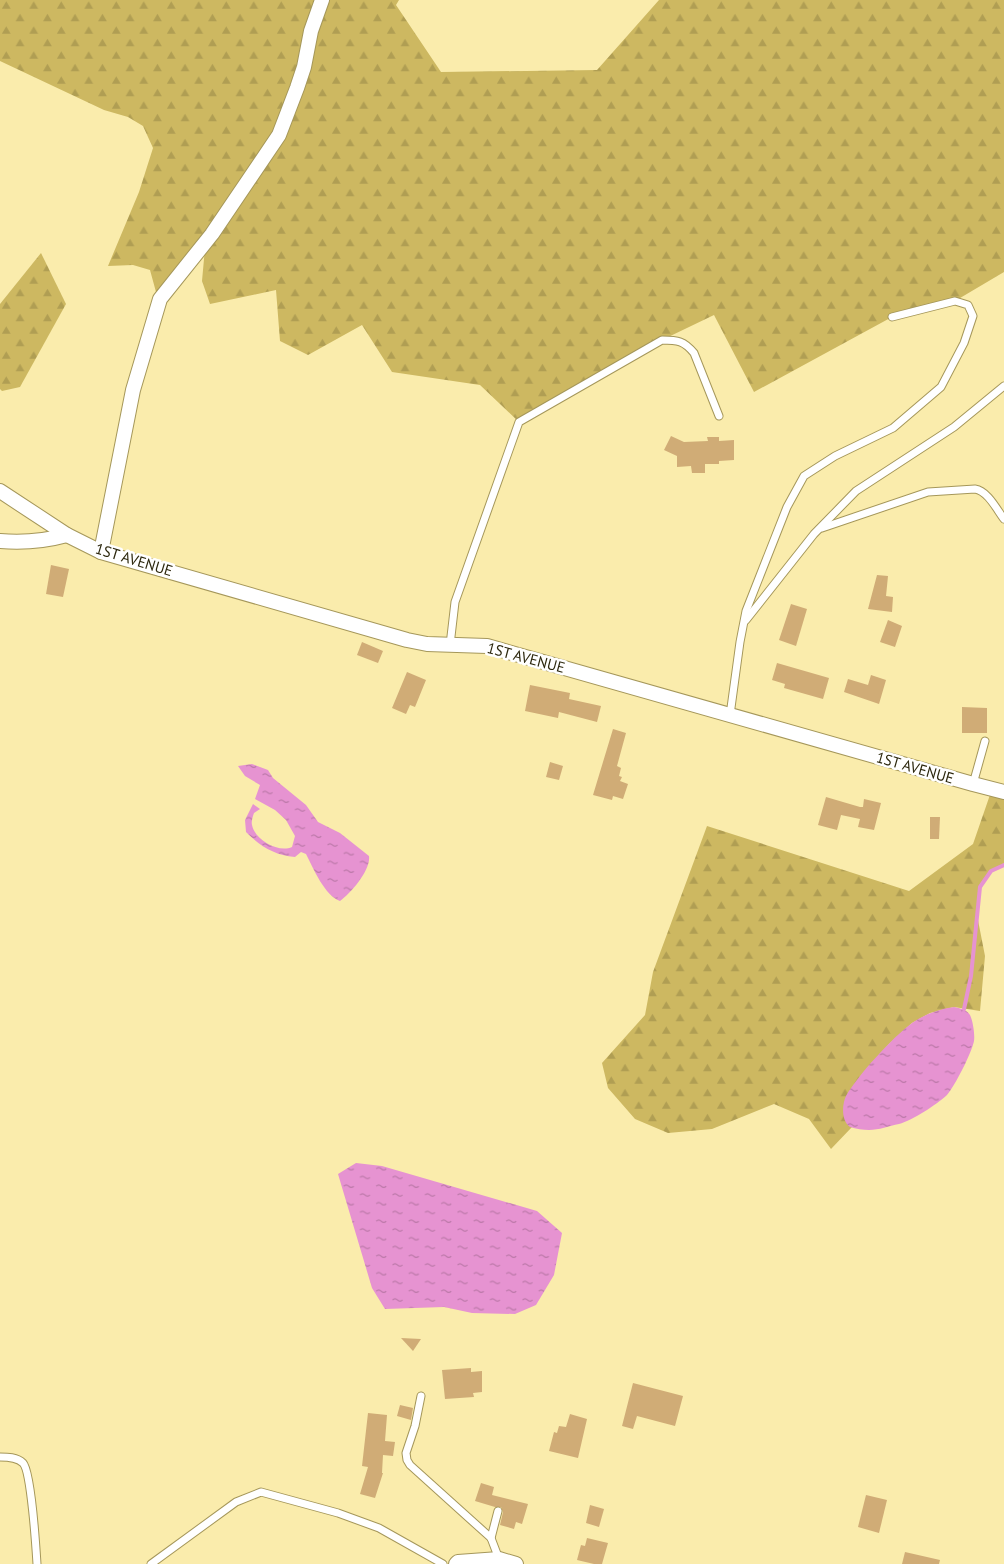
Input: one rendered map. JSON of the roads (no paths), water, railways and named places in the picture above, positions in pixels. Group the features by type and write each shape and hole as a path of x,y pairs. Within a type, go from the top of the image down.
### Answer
{"street":[{"path":"101,552 133,390 160,299 212,234 279,135 300,81 311,31 322,0"},
{"name":"1ST AVENUE","path":"0,492 67,535 101,552 407,640 427,644 487,646 1004,792"},
{"path":"0,541 47,541 67,535"},
{"path":"456,1564 458,1562 499,1559 516,1564"}],"lane":[{"path":"730,715 746,611 787,507 804,476 835,456 893,428 941,387 964,343 973,316 968,305 955,301 892,318"},
{"path":"450,645 455,602 519,422 662,340 676,340 687,345 694,353 719,416"},
{"path":"744,622 819,528 856,491 954,427 1004,386"},
{"path":"819,528 928,492 975,489 979,489 984,493 1004,520"},
{"path":"973,784 985,741"},
{"path":"421,1396 415,1426 406,1453 407,1460 410,1465 491,1538 499,1559"},
{"path":"0,1457 19,1460 27,1471 32,1503 37,1564"},
{"path":"151,1564 236,1502 261,1492 338,1513 379,1528 443,1564"},
{"path":"491,1538 498,1511"}],"water":[{"path":"252,764 268,770 273,778 306,805 318,822 340,833 369,856 369,862 364,874 355,887 340,901 329,894 324,888 306,854 301,852 295,857 274,852 262,846 246,832 245,820 253,804 260,809 254,813 252,825 262,840 274,847 286,848 292,847 295,836 286,820 275,810 255,799 260,785 245,776 238,766"},
{"path":"954,1007 969,1013 973,1024 974,1038 973,1046 963,1069 947,1095 924,1112 899,1124 873,1130 850,1127 844,1117 845,1099 867,1067 895,1037 912,1023 932,1012"},
{"path":"356,1163 382,1166 537,1211 562,1233 554,1275 536,1305 515,1314 472,1313 444,1307 385,1309 372,1288 338,1174"}],"waterway":[{"path":"964,1009 971,976 980,887 991,871 1004,865"}]}
